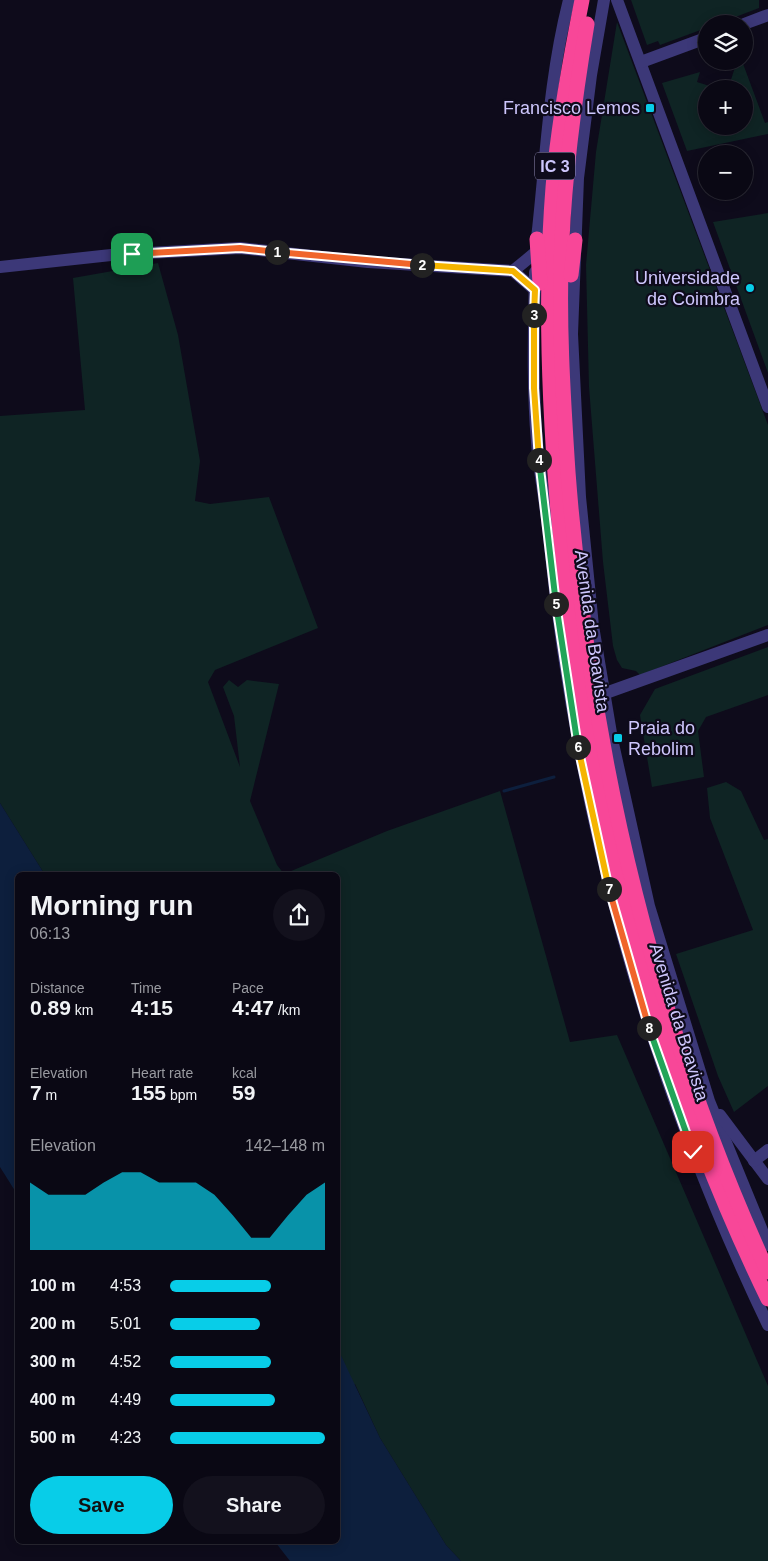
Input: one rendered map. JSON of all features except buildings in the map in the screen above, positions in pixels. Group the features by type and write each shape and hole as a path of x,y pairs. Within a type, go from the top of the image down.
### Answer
{"highway":[{"name":"Avenida da Boavista","path":"582,0 568,67 555,167 555,333 552,444 570,629 607,834 644,975 685,1106 741,1244 768,1299"},
{"name":"Avenida da Boavista","path":"591,0 569,146 555,333 563,388 574,551 601,740 620,830 656,972 698,1101 768,1272"},
{"path":"555,333 568,313 575,240"},
{"path":"536,245 540,254 540,300 555,333"}],"street":[{"name":"Avenida da Boavista","path":"569,0 554,74 542,165 536,245 533,352 537,444 559,630 572,717 596,837 636,987 673,1100 732,1248 768,1324"},
{"name":"Avenida da Boavista","path":"604,0 583,136 575,240 572,334 576,442 584,550 603,694 630,827 649,906 709,1101 768,1245"},
{"path":"617,0 768,407"},
{"path":"753,21 768,15"},
{"path":"641,62 698,41"},
{"path":"513,271 536,245"},
{"path":"0,267 111,255 240,248 368,262 513,271 535,290"},
{"path":"603,694 768,634"},
{"path":"709,1101 768,1179"},
{"path":"754,1160 768,1150"}],"green space":[{"path":"631,0 759,0 759,8 741,15 698,15 698,31 660,45 658,41 647,45"},
{"path":"617,22 768,425 768,625 640,675 636,671 622,668 617,660 613,646 603,562 589,387 586,265 596,152"},
{"path":"734,70 745,70 749,80 731,80"},
{"path":"700,72 697,82 698,135 753,135 753,91 765,123 768,122 768,134 716,145 698,145 698,149 687,151 662,83"},
{"path":"768,213 768,373 713,222"},
{"path":"158,263 178,335 200,461 195,501 210,504 269,497 318,628 215,670 208,682 240,767 234,716 223,687 229,680 238,687 247,680 279,684 250,801 277,865 282,872 43,872 0,803 0,416 85,410 73,278"},
{"path":"768,647 768,695 706,717 698,731 704,777 652,787 640,715 655,689"},
{"path":"726,782 741,791 764,840 768,839 768,1086 734,1112 718,1076 676,954 753,930 710,818 707,788"},
{"path":"500,791 570,1042 617,1035 768,1386 768,1561 461,1561 446,1545 380,1438 355,1384 340,1391 340,872 289,872 387,831"}],"water":[{"path":"0,803 43,872 15,872 15,1191 0,1167"},
{"path":"340,1353 380,1438 446,1545 461,1561 290,1561 277,1544 340,1544"}],"waterway":[{"path":"504,791 554,777"}],"place":[{"name":"Francisco Lemos","path":"650,108"},
{"name":"Universidade de Coimbra","path":"750,288"},
{"name":"Praia do Rebolim","path":"618,738"}],"route":[{"path":"132,254 240,248 368,262 504,270 513,271 535,290 533,334 537,444 559,630 572,717 596,837 616,914 652,1038 693,1152"}]}
